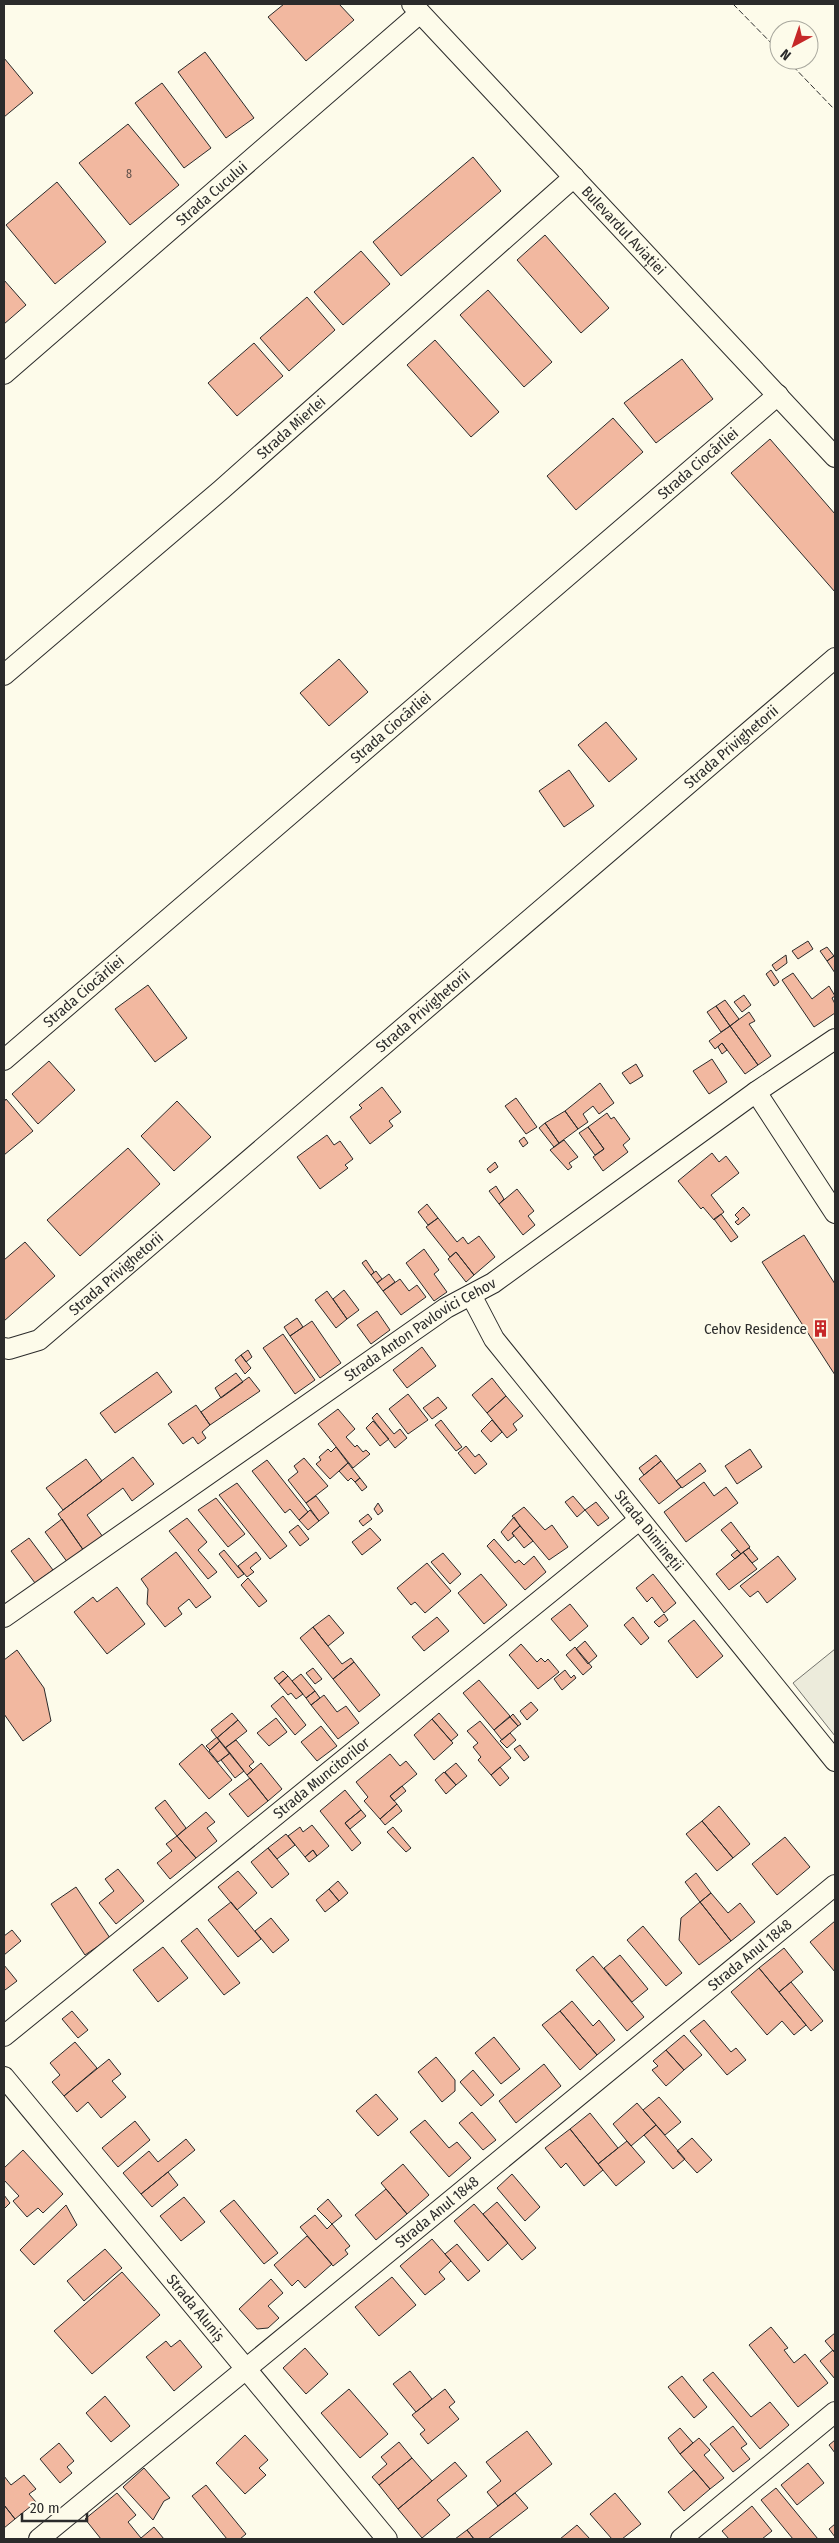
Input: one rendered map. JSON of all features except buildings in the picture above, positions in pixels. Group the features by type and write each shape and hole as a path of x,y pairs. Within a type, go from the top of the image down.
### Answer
{"street":[{"name":"Bulevardul Aviației","path":"416,8 835,457"},
{"name":"Strada Cucului","path":"4,374 416,8"},
{"name":"Strada Mierlei","path":"4,675 221,490 574,177"},
{"name":"Strada Ciocârliei","path":"4,1060 778,396"},
{"name":"Strada Privighetorii","path":"4,1348 9,1349 40,1340 835,658"},
{"name":"Strada Anton Pavlovici Cehov","path":"4,1617 446,1308 493,1283 756,1092 835,1039"},
{"path":"756,1092 835,1214"},
{"name":"Strada Dimineții","path":"472,1295 494,1339 835,1761"},
{"name":"Strada Muncitorilor","path":"4,2036 639,1520"},
{"name":"Strada Anul 1848","path":"40,2539 835,1884"},
{"name":"Strada Aluniș","path":"4,2077 387,2539"},
{"path":"681,2539 835,2412"}],"shaded area":[{"path":"835,1649 835,1736 793,1683"}],"fence":[{"path":"733,4 769,41"},
{"path":"797,70 835,110"}],"place":[{"name":"Cehov Residence","path":"821,1329"}]}
